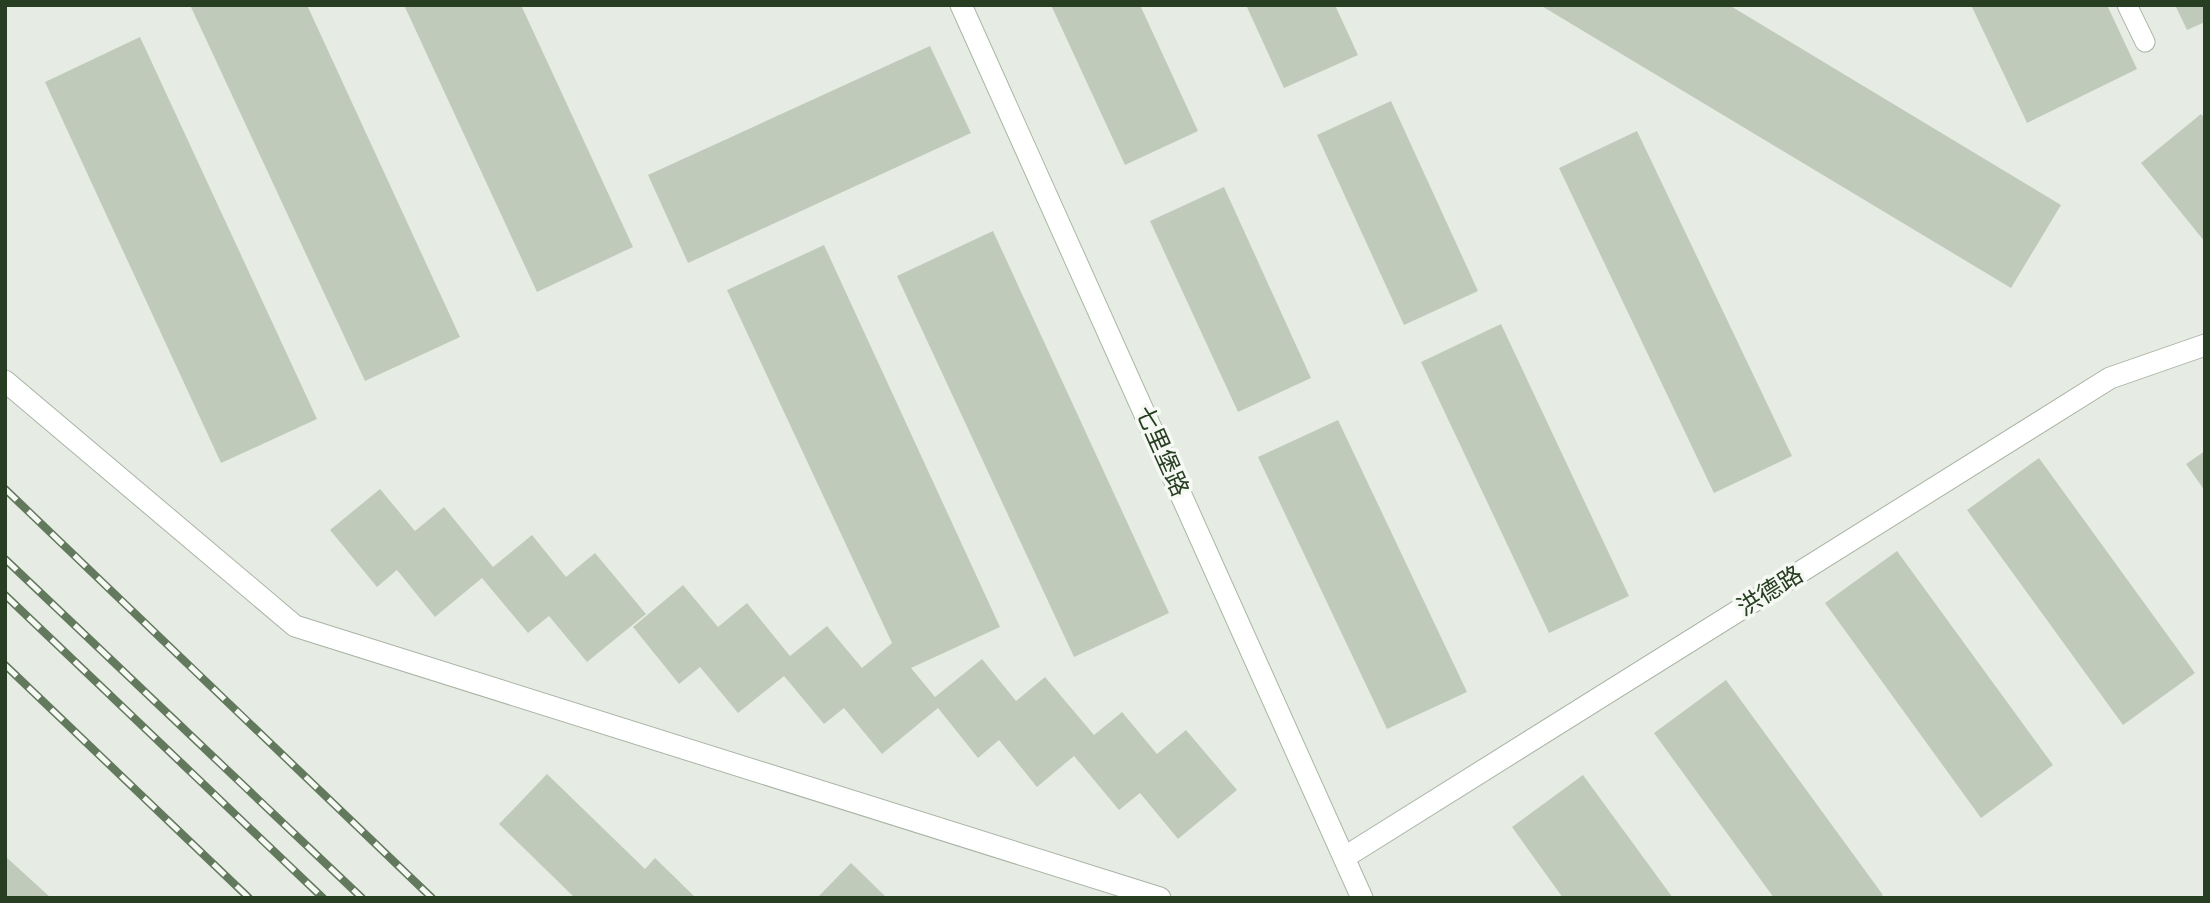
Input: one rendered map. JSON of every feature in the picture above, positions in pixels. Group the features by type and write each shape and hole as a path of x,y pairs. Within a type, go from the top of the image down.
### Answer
{"street":[{"name":"七里堡路","path":"961,5 1362,898"},
{"name":"洪德路","path":"1345,857 2110,378 2205,345"},
{"path":"5,381 295,626 1160,898"}],"lane":[{"path":"2127,5 2145,42"}],"building":[{"path":"190,5 307,5 460,337 365,381"},
{"path":"404,5 521,5 633,247 537,292"},
{"path":"1051,5 1140,5 1198,131 1125,165"},
{"path":"1246,5 1335,5 1358,55 1284,88"},
{"path":"1540,5 1729,5 2061,205 2011,288"},
{"path":"1971,5 2107,5 2137,69 2027,123"},
{"path":"2175,5 2205,5 2205,22 2187,30"},
{"path":"140,37 317,419 221,463 45,82"},
{"path":"930,46 971,133 688,263 648,175"},
{"path":"1391,101 1478,291 1404,325 1317,135"},
{"path":"2201,114 2205,119 2205,242 2141,163"},
{"path":"1637,131 1792,456 1714,493 1559,168"},
{"path":"1224,187 1311,378 1238,412 1150,221"},
{"path":"993,231 1169,613 1074,657 897,276"},
{"path":"824,245 1000,627 911,668 935,697 982,659 1016,701 1045,677 1094,735 1122,712 1157,754 1186,730 1237,790 1178,839 1140,793 1119,810 1074,756 1037,787 999,740 978,758 938,708 882,754 844,708 824,724 784,676 738,713 700,667 679,684 633,627 683,585 718,627 747,603 790,656 827,626 862,668 892,643 727,290"},
{"path":"1501,324 1629,596 1549,633 1421,362"},
{"path":"1338,420 1467,692 1387,729 1258,457"},
{"path":"2205,451 2205,491 2186,464"},
{"path":"2039,458 2195,673 2123,725 1967,510"},
{"path":"380,489 415,531 444,507 493,567 532,535 566,577 595,553 646,614 587,662 549,616 528,633 482,578 435,617 397,570 377,587 330,530"},
{"path":"1897,551 2053,765 1981,818 1825,603"},
{"path":"1726,680 1883,895 1879,898 1774,898 1654,733"},
{"path":"547,774 645,869 655,858 696,898 575,898 499,824"},
{"path":"1583,775 1673,898 1563,898 1512,827"},
{"path":"5,856 51,898 5,898"},
{"path":"851,863 887,898 817,898"}],"railway":[{"path":"5,489 432,898"},
{"path":"5,559 362,898"},
{"path":"5,595 323,898"},
{"path":"5,665 249,898"}]}
